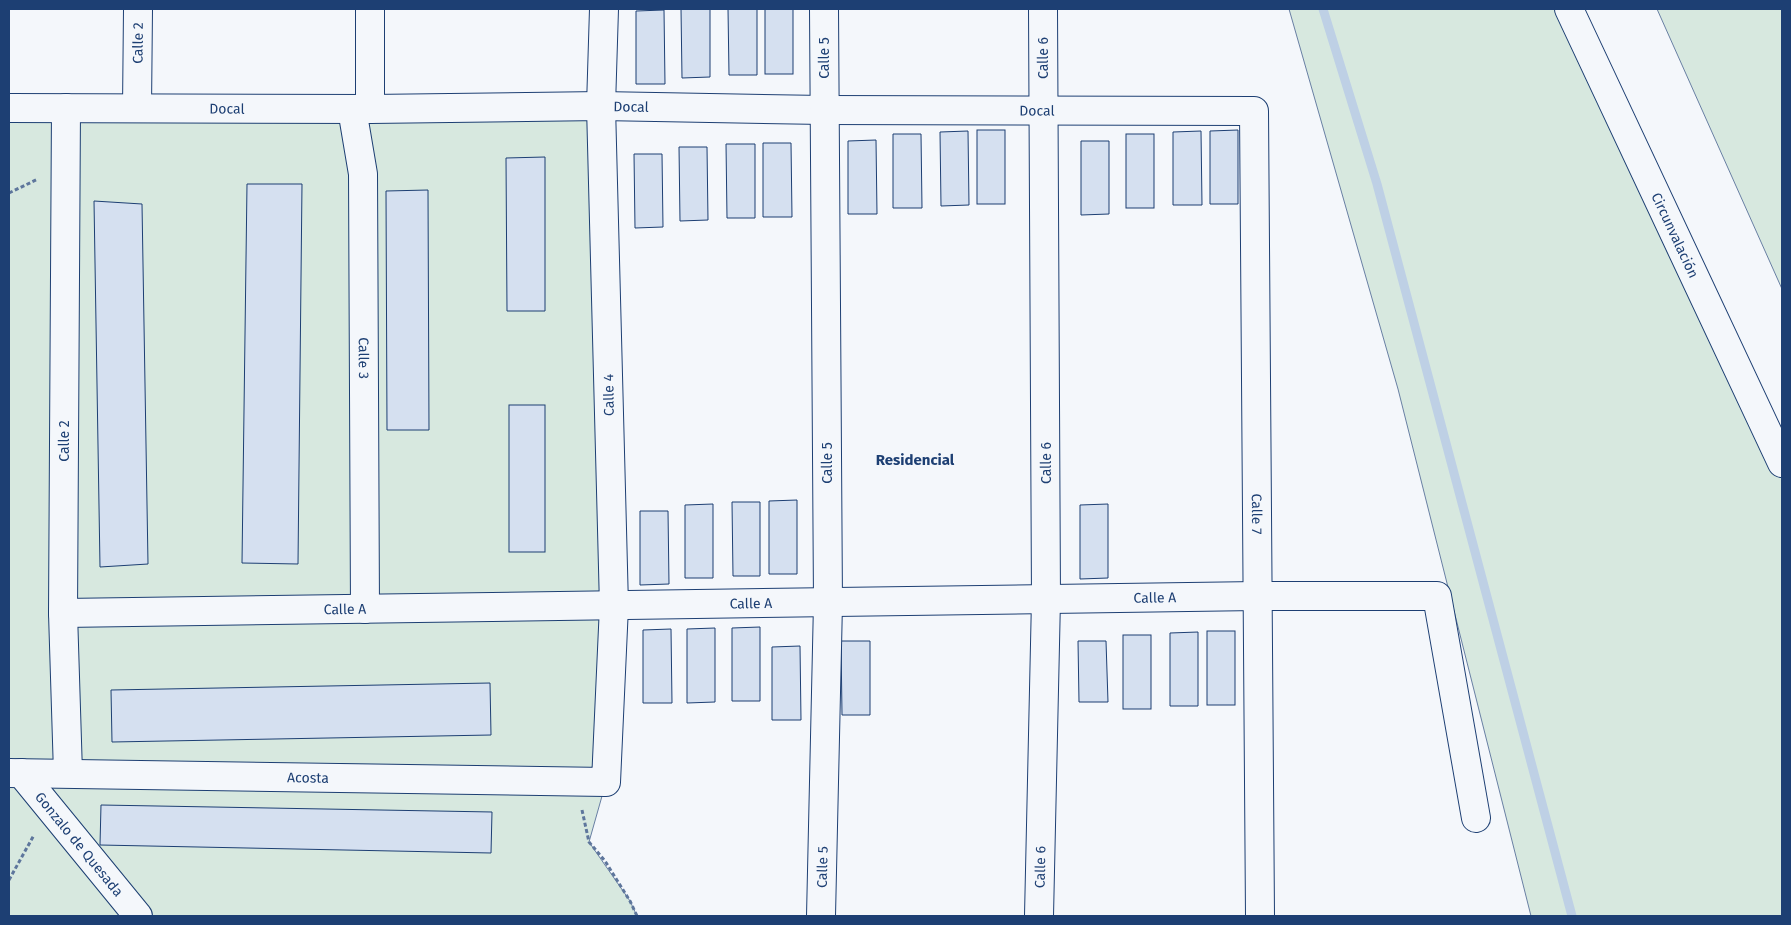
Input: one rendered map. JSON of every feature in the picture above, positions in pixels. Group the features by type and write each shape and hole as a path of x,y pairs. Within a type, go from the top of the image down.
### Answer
{"street":[{"name":"Calle 2","path":"137,108 138,9"},
{"name":"Calle 3","path":"365,609 361,109 370,9"},
{"name":"Calle 4","path":"604,9 602,106 614,606 606,782"},
{"name":"Calle 5","path":"822,916 828,602 824,9"},
{"name":"Calle 6","path":"1039,916 1046,599 1043,9"},
{"name":"Circunvalación","path":"1569,9 1782,463"},
{"name":"Docal","path":"9,108 361,109 602,106 824,110 1254,111"},
{"name":"Calle 2","path":"66,108 63,613 68,774"},
{"name":"Calle 7","path":"1254,111 1260,916"},
{"name":"Calle A","path":"63,613 1257,596 1437,596 1476,818"},
{"name":"Acosta","path":"15,773 606,782"},
{"name":"Gonzalo de Quesada","path":"15,773 49,808 138,916"}],"path":[{"path":"570,782 584,814 589,842 605,862 630,901 637,916"},
{"path":"9,880 49,808"}],"shaded area":[{"path":"1289,9 1566,9 1782,479 1782,916 1531,916 1398,389"},
{"path":"1657,9 1782,9 1782,289"},
{"path":"601,106 606,782 589,842 630,901 637,916 9,916 9,108"}],"building":[{"path":"681,9 710,9 710,77 682,78"},
{"path":"728,9 757,9 757,75 729,75"},
{"path":"765,9 793,9 793,74 765,74"},
{"path":"664,10 665,84 636,84 636,11"},
{"path":"977,130 1005,130 1005,204 977,204"},
{"path":"1238,130 1238,204 1210,204 1210,131"},
{"path":"968,131 969,205 941,206 940,132"},
{"path":"1201,131 1202,205 1173,205 1173,132"},
{"path":"893,134 921,134 922,208 893,208"},
{"path":"1126,134 1154,134 1154,208 1126,208"},
{"path":"876,140 877,214 848,214 848,141"},
{"path":"1081,141 1109,141 1109,214 1081,215"},
{"path":"763,143 791,143 792,217 763,217"},
{"path":"726,144 755,144 755,218 727,218"},
{"path":"679,147 707,147 708,220 680,221"},
{"path":"634,154 662,154 663,227 635,228"},
{"path":"545,157 545,311 507,311 506,158"},
{"path":"247,184 302,184 298,564 242,563"},
{"path":"428,190 429,430 387,430 386,191"},
{"path":"94,201 142,204 148,564 100,567"},
{"path":"509,405 545,405 545,552 509,552"},
{"path":"797,500 797,574 769,574 769,501"},
{"path":"732,502 760,502 760,576 733,576"},
{"path":"713,504 713,578 685,578 685,505"},
{"path":"1108,504 1108,578 1080,579 1080,505"},
{"path":"640,511 668,511 669,584 640,585"},
{"path":"760,627 760,701 732,701 732,628"},
{"path":"715,628 715,702 687,703 687,629"},
{"path":"671,629 672,703 643,703 643,630"},
{"path":"1207,631 1235,631 1235,705 1207,705"},
{"path":"1198,632 1198,706 1170,706 1170,633"},
{"path":"1123,635 1151,635 1151,709 1123,709"},
{"path":"841,641 870,641 870,715 842,715"},
{"path":"1078,641 1106,641 1108,702 1079,702"},
{"path":"800,646 801,720 772,720 772,647"},
{"path":"490,683 491,735 112,742 111,690"},
{"path":"101,805 492,812 491,853 100,845"}],"waterway":[{"path":"1323,9 1377,184 1572,916"}],"district":[{"name":"Residencial","path":"915,460"}]}
